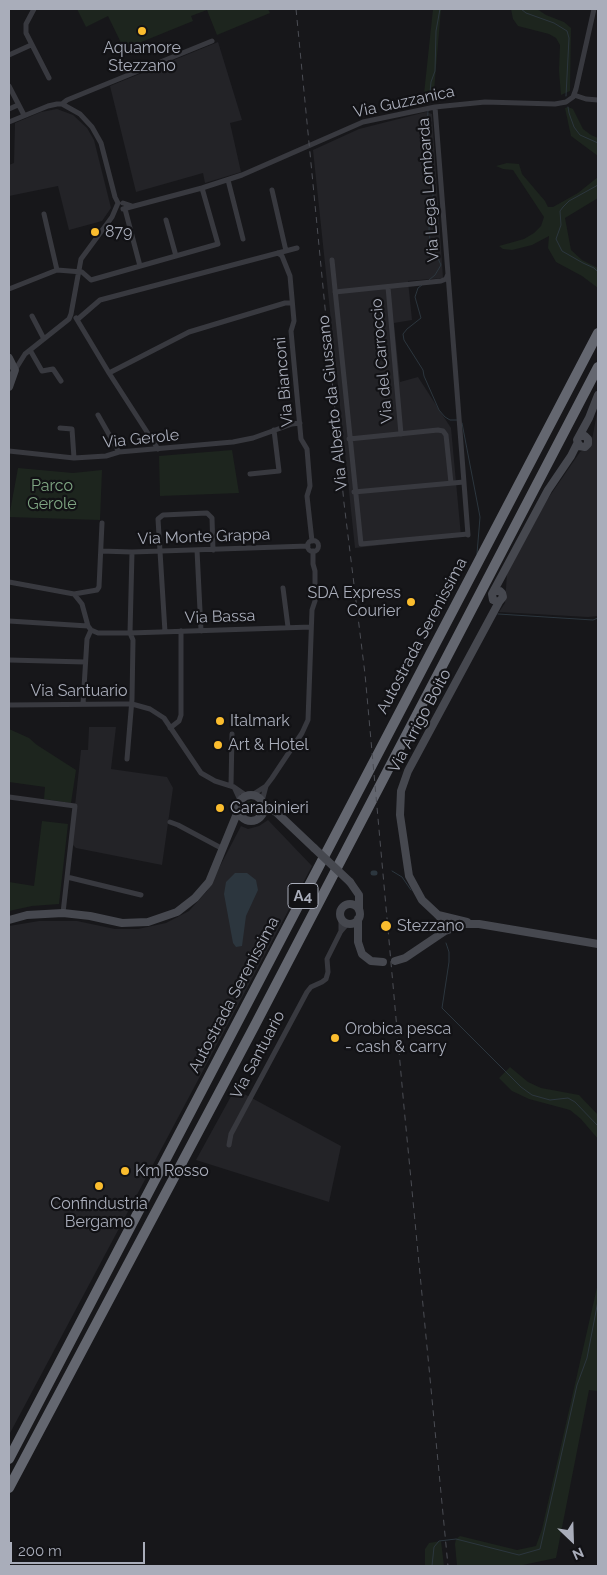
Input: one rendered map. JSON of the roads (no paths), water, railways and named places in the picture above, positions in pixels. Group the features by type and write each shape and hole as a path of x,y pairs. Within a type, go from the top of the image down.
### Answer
{"highway":[{"name":"Autostrada Serenissima","path":"9,1459 598,333"},
{"name":"Autostrada Serenissima","path":"9,1488 259,1019 598,367"}],"street":[{"path":"34,9 26,24 26,33 49,78"},
{"path":"594,9 574,95 598,100"},
{"path":"9,122 48,106 62,104 67,100 212,41"},
{"path":"9,55 31,45"},
{"path":"9,86 24,115"},
{"name":"Via Guzzanica","path":"121,207 132,206 228,180 353,125 435,107 485,102 559,104 569,100 574,95"},
{"path":"62,104 80,114 97,134 115,197 121,207 140,266"},
{"path":"9,110 18,105"},
{"name":"Via Lega Lombarda","path":"335,292 446,279 448,274 435,107"},
{"path":"228,180 243,239"},
{"path":"9,290 57,270 82,272 90,280 218,244 202,188"},
{"path":"272,190 286,251"},
{"path":"9,387 22,357 64,324 71,314 81,259 121,207"},
{"path":"44,214 57,270"},
{"path":"166,220 176,256"},
{"path":"78,319 100,300 297,248"},
{"name":"Via Bianconi","path":"262,803 266,786 302,733 308,720 312,610 315,602 313,551 318,546 315,541 312,541 307,496 310,486 307,449 301,439 291,331 294,321 290,276 282,256 278,253"},
{"name":"Via Alberto da Giussano","path":"332,260 354,492 361,544 468,535 464,482"},
{"path":"354,492 464,482 448,274"},
{"name":"Via del Carroccio","path":"388,287 401,434"},
{"path":"109,373 189,332 292,302"},
{"path":"71,314 78,319 109,373 158,449"},
{"path":"32,316 44,339"},
{"path":"30,350 42,371 53,369 61,381"},
{"path":"9,358 15,370"},
{"name":"Via Arrigo Boito","path":"452,928 422,900 409,876 400,815 401,792 408,771 487,626 496,601 492,595 498,592 508,566 548,490 582,441 598,395"},
{"path":"98,415 119,452"},
{"name":"Via Gerole","path":"9,451 74,458 106,456 119,452 233,442 253,438 300,423"},
{"path":"60,428 72,429 74,458"},
{"path":"250,474 279,471 274,430"},
{"path":"349,439 443,431 446,435 451,483"},
{"path":"166,632 158,520 163,515 207,513 212,518 213,550"},
{"path":"9,582 74,594 97,590 102,522"},
{"path":"312,541 308,546 313,551"},
{"name":"Via Monte Grappa","path":"101,551 132,552 308,546"},
{"path":"197,550 203,631"},
{"path":"127,759 132,704 133,640 130,634 132,552"},
{"path":"283,588 288,627"},
{"path":"74,594 82,604 89,628 83,704"},
{"name":"Via Bassa","path":"9,620 89,628 98,633 130,634 288,627 311,628"},
{"path":"170,728 179,721 181,716 181,631"},
{"path":"9,660 86,662"},
{"name":"Via Santuario","path":"9,705 132,704 156,711 164,718 201,773 214,781 250,795 276,812 282,820 350,882 359,895 360,911 353,922 341,931 327,959 328,972 326,979 311,987 307,992 231,1134 229,1145"},
{"path":"9,920 27,915 63,913 90,916 122,923 148,922 177,912 195,898 209,882 238,811 240,800 232,787 232,734"},
{"name":"Via Bianconi","path":"250,795 266,786"},
{"path":"240,800 250,795"},
{"path":"9,797 75,806 63,913"},
{"path":"231,830 245,820 255,821 262,814 262,803"},
{"path":"238,811 245,820"},
{"name":"Via Santuario","path":"262,814 273,815 282,820"},
{"path":"170,822 223,849"},
{"path":"66,877 141,895"},
{"name":"Via Santuario","path":"341,931 342,909 357,892"},
{"path":"348,904 356,906 360,911"},
{"path":"341,917 353,922"},
{"path":"440,935 443,925 442,917 598,944"},
{"name":"Via Santuario","path":"353,922 358,935 359,947 365,957 372,961 383,962"},
{"path":"395,961 405,958 452,928 465,924 479,924"}],"waterway":[{"path":"429,103 431,82 435,71 436,31 440,9"},
{"path":"521,9 526,13 554,23 567,31 569,38 566,96"},
{"path":"568,107 574,127 580,135 598,143"},
{"path":"428,111 426,141 433,195 429,229 430,241 441,265 435,275 429,280"},
{"path":"598,185 569,201 563,207 560,211 561,225 556,239 562,251 598,272"},
{"path":"422,285 418,288 415,297 421,318 403,334 404,340 423,370 439,410 450,420 457,420"},
{"path":"462,423 480,517 477,554"},
{"path":"498,614 593,620 598,618"},
{"path":"392,871 402,877 411,890"},
{"path":"446,943 449,952 449,962 442,1008 521,1087 532,1095 550,1100 568,1098 575,1102 598,1126"},
{"path":"432,1566 434,1547 439,1541 456,1539 519,1555 540,1549 577,1385 587,1358 598,1301"}],"railway":[{"path":"296,9 344,503 365,674 448,1566"}],"place":[{"name":"Aquamore Stezzano","path":"142,31"},
{"name":"879","path":"95,232"},
{"name":"SDA Express Courier","path":"411,602"},
{"name":"Italmark","path":"220,721"},
{"name":"Art & Hotel","path":"218,745"},
{"name":"Carabinieri","path":"220,808"},
{"name":"Stezzano","path":"386,926"},
{"name":"Orobica pesca - cash & carry","path":"335,1038"},
{"name":"Km Rosso","path":"125,1171"},
{"name":"Confindustria Bergamo","path":"99,1186"}],"park label":[{"name":"Parco Gerole","path":"52,495"}]}
